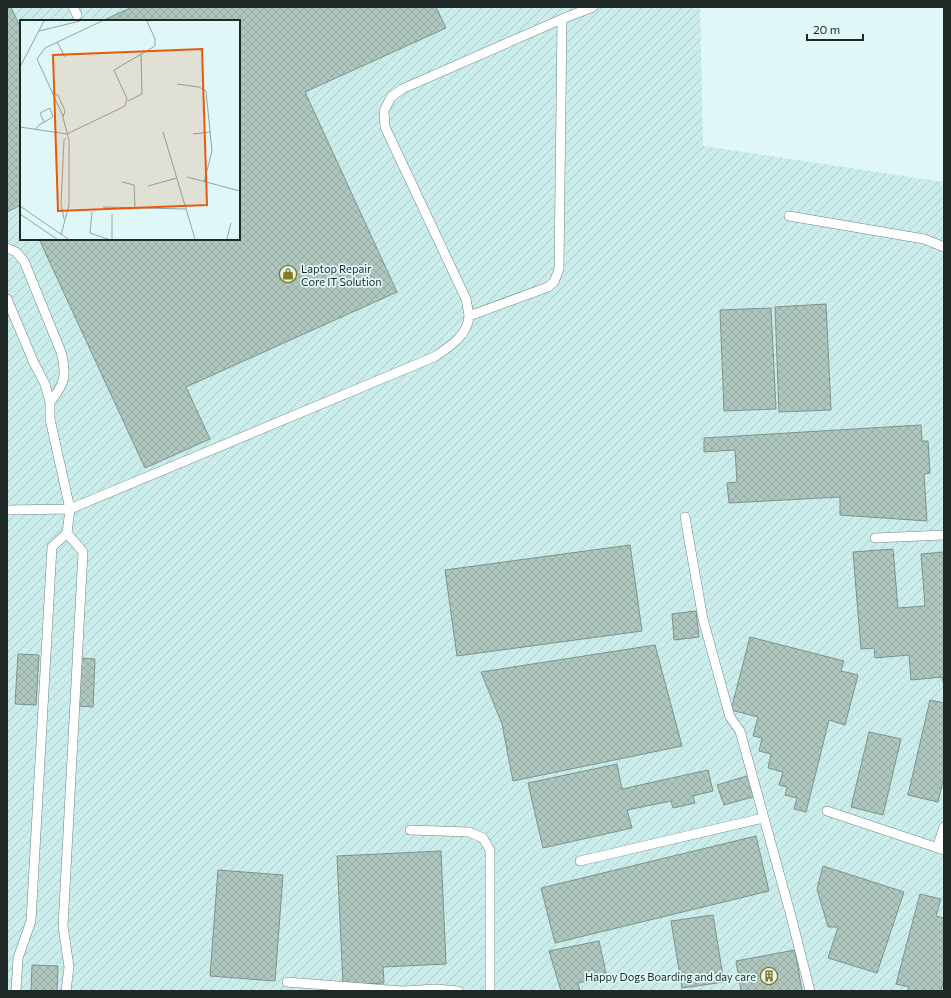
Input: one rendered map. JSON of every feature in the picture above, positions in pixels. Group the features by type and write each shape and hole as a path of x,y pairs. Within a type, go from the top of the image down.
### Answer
{"lane":[{"path":"7,510 70,510 434,357 451,346 462,335 467,326 469,316 466,299 385,127 384,111 391,97 402,89 562,19 593,7"},
{"path":"469,316 548,287 554,282 559,269 562,19"},
{"path":"789,216 924,239 944,247"},
{"path":"7,248 16,252 24,261 61,352 64,365 64,381 59,392 50,402"},
{"path":"7,299 34,363 45,384 50,402 50,419 70,510 68,533 83,552 63,926 69,967 66,991"},
{"path":"685,517 703,619 730,717 740,731 810,991"},
{"path":"16,991 18,958 31,921 52,547 68,533"},
{"path":"875,538 944,535"},
{"path":"827,811 940,849 944,826"},
{"path":"580,861 764,818"},
{"path":"410,830 469,832 483,838 490,850 490,991"},
{"path":"286,982 402,991 436,989 458,991"}],"shaded area":[{"path":"7,7 700,7 703,146 944,182 944,991 7,991"}],"building":[{"path":"7,7 11,7 20,27 20,206 7,212"},
{"path":"132,7 436,7 446,28 305,92 397,292 186,387 210,439 145,468 39,240 240,240 240,20 104,20"},
{"path":"826,304 831,410 779,412 775,307"},
{"path":"771,308 776,409 724,411 720,310"},
{"path":"921,425 922,441 928,441 930,473 924,474 927,521 840,515 840,497 729,503 727,483 737,482 735,450 704,452 704,438"},
{"path":"630,545 642,631 457,656 445,570"},
{"path":"893,549 898,608 925,606 921,554 944,552 944,686 942,677 911,680 909,655 875,658 874,648 861,649 853,552"},
{"path":"696,611 699,637 674,640 672,614"},
{"path":"750,637 844,661 841,671 858,675 845,725 829,720 806,812 794,809 797,798 785,795 787,787 779,785 783,772 768,768 771,754 759,751 762,738 753,736 758,717 731,710"},
{"path":"655,645 682,746 513,781 502,724 481,672"},
{"path":"18,654 39,655 36,705 15,704"},
{"path":"78,658 95,659 93,707 76,706"},
{"path":"930,700 944,703 944,777 938,802 908,795"},
{"path":"869,732 901,739 883,815 851,807"},
{"path":"617,764 622,789 708,770 713,791 693,796 695,803 673,808 671,801 627,810 632,828 543,848 528,783"},
{"path":"750,775 756,796 724,805 717,785"},
{"path":"756,836 769,891 555,943 541,888"},
{"path":"441,851 446,964 383,967 384,983 343,985 337,856"},
{"path":"823,866 904,892 877,973 828,958 838,927 828,927 817,889"},
{"path":"218,870 283,875 275,981 210,976"},
{"path":"920,894 941,899 936,916 944,918 944,979 941,991 907,991 909,987 896,984"},
{"path":"713,915 724,982 682,988 671,921"},
{"path":"599,941 607,977 578,983 580,991 561,991 549,951"},
{"name":"Happy Dogs Boarding and day care","path":"795,950 802,991 741,991 736,961"},
{"path":"32,965 58,966 57,991 31,991"}],"place":[{"name":"Laptop Repair Core IT Solution","path":"288,274"},
{"name":"Happy Dogs Boarding and day care","path":"769,976"}]}
